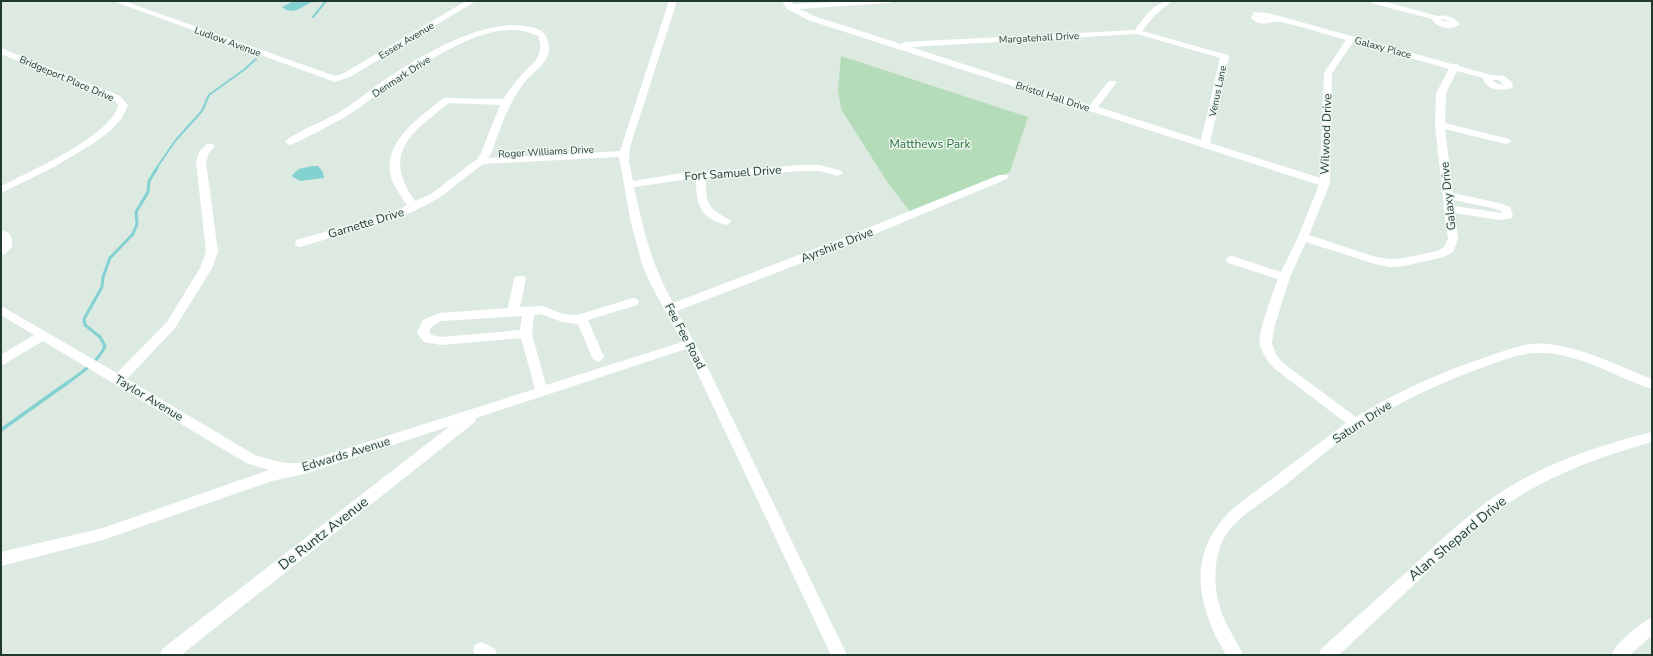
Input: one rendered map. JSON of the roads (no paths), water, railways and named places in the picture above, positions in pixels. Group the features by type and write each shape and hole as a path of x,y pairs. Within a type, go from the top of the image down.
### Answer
{"street":[{"name":"Ludlow Avenue","path":"117,1 335,79 340,78"},
{"name":"Essex Avenue","path":"340,78 472,1"},
{"name":"Fee Fee Road","path":"673,1 624,150 628,185 636,223 648,264 656,283 689,344 749,465 839,655"},
{"path":"788,4 833,4 890,1"},
{"path":"1137,32 1153,12 1168,1"},
{"path":"1374,1 1385,2 1437,18"},
{"name":"Bristol Hall Drive","path":"788,4 811,18 1325,183"},
{"path":"811,18 833,4"},
{"name":"Galaxy Place","path":"1276,19 1455,66 1489,77"},
{"name":"Roger Williams Drive","path":"483,158 506,102 522,80 540,62 545,48 545,41 541,34 531,29 518,27"},
{"name":"Denmark Drive","path":"290,142 342,115 385,84 447,46 481,33 496,29 518,27"},
{"name":"Margatehall Drive","path":"897,45 1137,32"},
{"name":"Venus Lane","path":"1137,32 1225,57 1205,145"},
{"name":"Wilwood Drive","path":"1351,38 1328,73 1325,183 1303,237 1284,277 1266,339 1266,344 1272,358 1279,366 1356,424"},
{"path":"933,57 938,48 952,42"},
{"name":"Bridgeport Place Drive","path":"1,50 117,98 123,105 120,116 100,135 76,150 1,190"},
{"name":"Galaxy Drive","path":"1303,237 1390,263 1404,262 1440,254 1449,249 1452,239 1440,126 1441,93 1455,66"},
{"path":"1092,108 1112,83"},
{"path":"414,207 398,181 394,171 395,161 401,142 411,130 447,100 506,102"},
{"path":"1440,126 1506,141"},
{"path":"118,380 171,325 206,268 212,252 201,162 204,152 210,146"},
{"path":"483,158 624,150"},
{"name":"Garnette Drive","path":"300,243 396,216 435,196 483,158"},
{"name":"Fort Samuel Drive","path":"628,185 682,176 813,168 838,173"},
{"path":"701,175 701,199 703,206 708,212 726,222"},
{"name":"Ayrshire Drive","path":"670,309 842,243 1003,178"},
{"path":"1447,194 1499,206 1506,209 1508,216 1499,217 1448,208"},
{"path":"1,234 7,237 7,247 1,252"},
{"path":"1232,260 1284,277"},
{"path":"513,312 520,279"},
{"path":"526,334 441,341 428,339 423,333 427,323 439,317 542,310 562,318 579,319 633,302"},
{"name":"Taylor Avenue","path":"1,310 251,459 279,468 304,468"},
{"path":"528,311 526,334 542,392"},
{"path":"579,319 584,321 598,357"},
{"path":"1,362 43,335"},
{"name":"Edwards Avenue","path":"1,559 103,534 272,475 304,468 689,344"},
{"name":"Saturn Drive","path":"1235,655 1219,627 1213,612 1207,582 1211,553 1220,532 1240,511 1356,424 1387,405 1435,381 1492,360 1536,348 1550,348 1568,353 1652,384"},
{"name":"De Runtz Avenue","path":"168,655 478,412"},
{"name":"Alan Shepard Drive","path":"1327,655 1453,538 1486,511 1512,493 1560,467 1587,456 1625,443 1652,436"},
{"path":"1619,655 1630,643 1652,625"}],"water":[{"path":"294,1 314,1 294,11 286,10 282,7"},
{"path":"318,166 323,172 324,178 300,181 293,177 292,175 299,169"}],"waterway":[{"path":"313,17 326,1"},
{"path":"156,169 175,141 202,111 209,95 245,69 256,59"},
{"path":"66,384 93,363 98,358 105,346 100,337 85,325 84,319 102,287 103,277 110,258 133,234 137,224 136,212 148,192 149,181 157,168"},
{"path":"1,430 67,383"}],"park label":[{"name":"Matthews Park","path":"930,144"}]}
